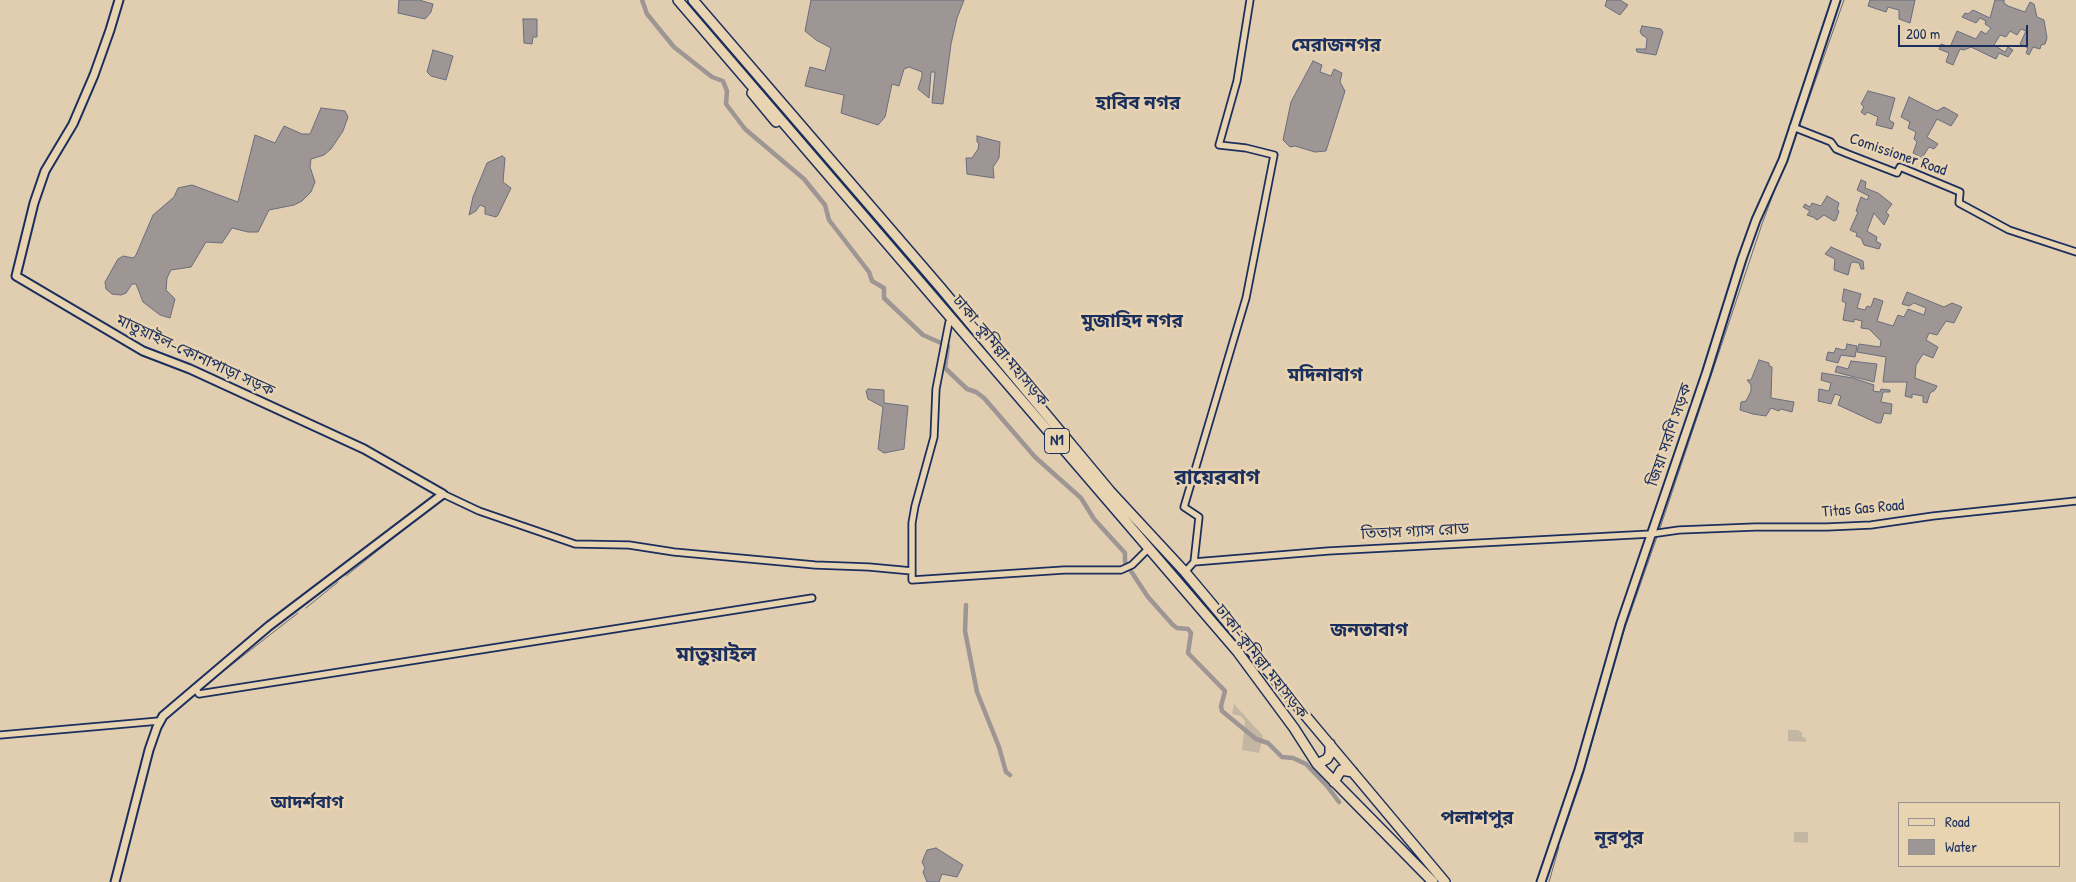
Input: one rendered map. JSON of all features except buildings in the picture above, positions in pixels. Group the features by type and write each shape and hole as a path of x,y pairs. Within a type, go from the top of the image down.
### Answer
{"highway":[{"path":"677,0 800,151 1146,551 1198,605"},
{"name":"ঢাকা–কুমিল্লা মহাসড়ক","path":"677,0 1237,650 1294,728 1316,764 1422,869 1432,882"},
{"name":"ঢাকা–কুমিল্লা মহাসড়ক","path":"693,0 940,287 1110,491 1185,572 1445,882"},
{"path":"1316,764 1327,759 1330,754 1330,744"},
{"path":"1334,782 1341,770 1353,772"}],"main road":[{"name":"মাতুয়াইল-কোনাপাড়া সড়ক","path":"118,0 110,30 94,75 73,124 45,171 34,203 16,276 143,351 190,369 364,449 443,494"},
{"name":"জিয়া সরণি সড়ক","path":"1541,882 1579,770 1621,623 1656,533 1747,242 1783,160 1836,0"},
{"path":"115,882 145,764 159,721 167,711 197,691 269,626 443,494"}],"street":[{"path":"1185,572 1194,562 1199,517 1184,507 1246,298 1274,155 1246,148 1219,145 1237,82 1250,0"},
{"name":"Comissioner Road","path":"1793,127 1831,142 1837,149 1898,172 1900,167 1933,180 1960,192 1959,203 2009,230 2076,252"},
{"path":"949,322 936,389 934,437 912,523 914,559 912,580 1064,570 1122,570 1132,565 1146,551"},
{"path":"443,494 479,511 540,531 569,543 629,545 674,552 912,572"},
{"name":"Titas Gas Road","path":"1656,533 1755,526 1827,527 1871,525 2076,500"},
{"name":"তিতাস গ্যাস রোড","path":"1194,562 1332,550 1656,533"},
{"path":"197,691 812,598"},
{"path":"0,736 159,721"}],"shaded area":[{"path":"1234,704 1263,736 1259,753 1242,750 1245,721 1241,716 1232,714"},
{"path":"1788,730 1798,730 1802,733 1802,737 1806,738 1806,742 1788,741"},
{"path":"1794,832 1808,832 1808,843 1794,842"}],"water":[{"path":"399,0 419,0 433,4 431,12 425,19 398,13"},
{"path":"811,0 964,0 957,18 951,44 943,104 932,103 935,72 931,72 929,98 918,89 922,72 909,67 904,69 899,86 892,84 885,117 878,125 841,113 844,95 805,86 810,67 825,71 831,48 816,40 805,31"},
{"path":"1607,0 1620,0 1628,5 1620,15 1605,6"},
{"path":"1870,0 1915,0 1910,23 1899,19 1899,10 1888,7 1886,12 1868,6"},
{"path":"1995,0 2004,0 2004,3 2008,6 2025,12 2030,2 2034,4 2037,17 2044,20 2047,38 2045,44 2041,45 2040,49 2033,47 2029,55 2026,53 2028,48 2020,44 2026,31 2021,29 2017,35 2010,31 2006,37 2000,35 1994,45 2005,52 2008,47 2013,50 2008,57 1999,53 1996,59 1971,47 1964,50 1960,49 1953,65 1946,62 1949,53 1939,49 1941,44 1950,47 1957,31 1976,39 1981,31 1986,34 1991,28 1985,24 1986,21 1980,18 1976,23 1962,17 1965,13 1968,14 1973,10 1990,18"},
{"path":"523,19 537,19 537,37 533,37 532,44 524,43"},
{"path":"1642,26 1661,29 1663,32 1656,55 1637,52 1636,49 1646,49 1647,38 1640,32"},
{"path":"433,50 453,56 446,80 431,76 427,72"},
{"path":"1313,61 1322,65 1320,72 1331,76 1334,69 1342,73 1340,82 1345,91 1326,151 1315,152 1295,146 1290,147 1283,140 1291,102"},
{"path":"1868,91 1895,98 1889,120 1894,123 1892,129 1876,125 1878,117 1867,112 1865,115 1861,112 1864,107 1861,104"},
{"path":"1909,97 1937,111 1944,107 1958,115 1951,126 1937,119 1927,137 1938,144 1934,149 1929,147 1922,158 1913,153 1917,142 1914,139 1916,132 1908,128 1910,122 1901,117"},
{"path":"321,108 345,111 348,117 343,131 331,149 324,155 311,159 310,167 315,182 311,192 302,201 294,205 269,210 258,232 248,232 232,228 222,243 206,242 191,267 171,270 167,278 166,290 175,299 170,318 160,315 143,302 136,284 132,284 126,293 121,295 112,294 106,289 105,282 118,259 123,256 133,258 136,255 153,215 174,197 178,188 192,185 238,202 255,135 275,143 284,126 302,134 310,134"},
{"path":"977,136 1000,142 999,158 993,167 994,178 967,174 966,158 972,158 978,149"},
{"path":"502,156 505,158 503,182 511,188 498,215 496,217 485,214 485,207 480,205 476,211 469,215 473,197 487,163"},
{"path":"1861,180 1866,182 1865,188 1878,193 1892,204 1886,212 1889,215 1884,225 1874,213 1867,231 1877,237 1876,241 1881,244 1879,249 1864,245 1861,238 1856,236 1857,233 1850,230 1858,212 1856,211 1861,197 1867,200 1869,196 1857,190"},
{"path":"1827,196 1839,203 1836,220 1834,221 1824,215 1817,220 1807,215 1810,211 1803,207 1805,204 1810,207 1812,203 1821,206"},
{"path":"1831,247 1863,261 1864,269 1861,269 1859,263 1853,262 1851,263 1848,275 1834,270 1835,259 1825,254"},
{"path":"1844,289 1861,294 1857,308 1865,310 1867,306 1871,307 1874,298 1883,301 1877,321 1893,326 1898,315 1904,317 1908,309 1924,315 1926,308 1914,303 1909,306 1902,304 1907,292 1944,307 1952,303 1962,307 1954,323 1946,321 1937,335 1929,333 1926,340 1938,347 1933,358 1923,354 1916,365 1915,378 1937,386 1930,393 1927,403 1923,402 1923,396 1912,394 1912,398 1905,396 1907,382 1883,382 1886,357 1857,352 1859,344 1880,347 1881,341 1869,329 1861,328 1862,321 1854,319 1854,322 1843,320 1846,303 1842,301"},
{"path":"1847,344 1857,346 1855,357 1841,355 1838,363 1826,360 1828,352 1834,353 1836,348 1846,349"},
{"path":"1759,360 1769,363 1769,366 1772,367 1771,398 1794,402 1792,412 1771,408 1766,416 1740,410 1741,402 1746,401 1751,391 1751,385 1747,380 1751,380"},
{"path":"1851,361 1877,364 1874,382 1835,372 1837,366 1848,369"},
{"path":"1822,373 1853,378 1874,385 1873,391 1880,392 1881,389 1890,390 1890,392 1883,392 1881,402 1892,404 1891,414 1884,413 1881,423 1877,423 1838,405 1841,396 1835,394 1831,404 1818,401 1819,389 1829,391 1831,383 1821,380"},
{"path":"868,389 884,390 884,403 908,406 904,449 884,453 878,449 883,407 868,399 866,391"},
{"path":"936,848 963,865 957,877 942,874 939,882 927,882 922,862 927,850"}],"waterway":[{"path":"642,0 647,14 674,47 712,77 723,81 727,91 726,104 745,129 804,179 825,205 829,220 869,272 872,281 884,288 884,298 923,335 948,346 945,368 967,389 976,392 984,398 1035,457 1081,498 1094,519 1125,553 1125,562 1148,597 1173,625 1177,628 1188,629 1191,633 1188,653 1225,691 1221,706 1222,711 1256,739 1268,743 1282,757 1293,758 1306,764 1339,802"},
{"path":"1799,127 1844,0"},
{"path":"1788,155 1798,130"},
{"path":"1659,531 1762,224 1784,165"},
{"path":"346,576 441,500"},
{"path":"1561,839 1582,778 1624,631 1658,534"},
{"path":"306,608 338,582"},
{"path":"966,605 965,631 977,692 999,747 1006,772 1010,775"},
{"path":"198,691 298,613"},
{"path":"119,882 151,759 160,730 167,717"},
{"path":"1549,882 1559,847"}],"district":[{"name":"মেরাজনগর","path":"1336,46"},
{"name":"হাবিব নগর","path":"1138,104"},
{"name":"মুজাহিদ নগর","path":"1132,322"},
{"name":"মদিনাবাগ","path":"1325,376"},
{"name":"রায়েরবাগ","path":"1217,478"},
{"name":"জনতাবাগ","path":"1369,631"},
{"name":"মাতুয়াইল","path":"716,655"},
{"name":"আদর্শবাগ","path":"307,803"},
{"name":"পলাশপুর","path":"1477,819"},
{"name":"নূরপুর","path":"1619,839"}]}
